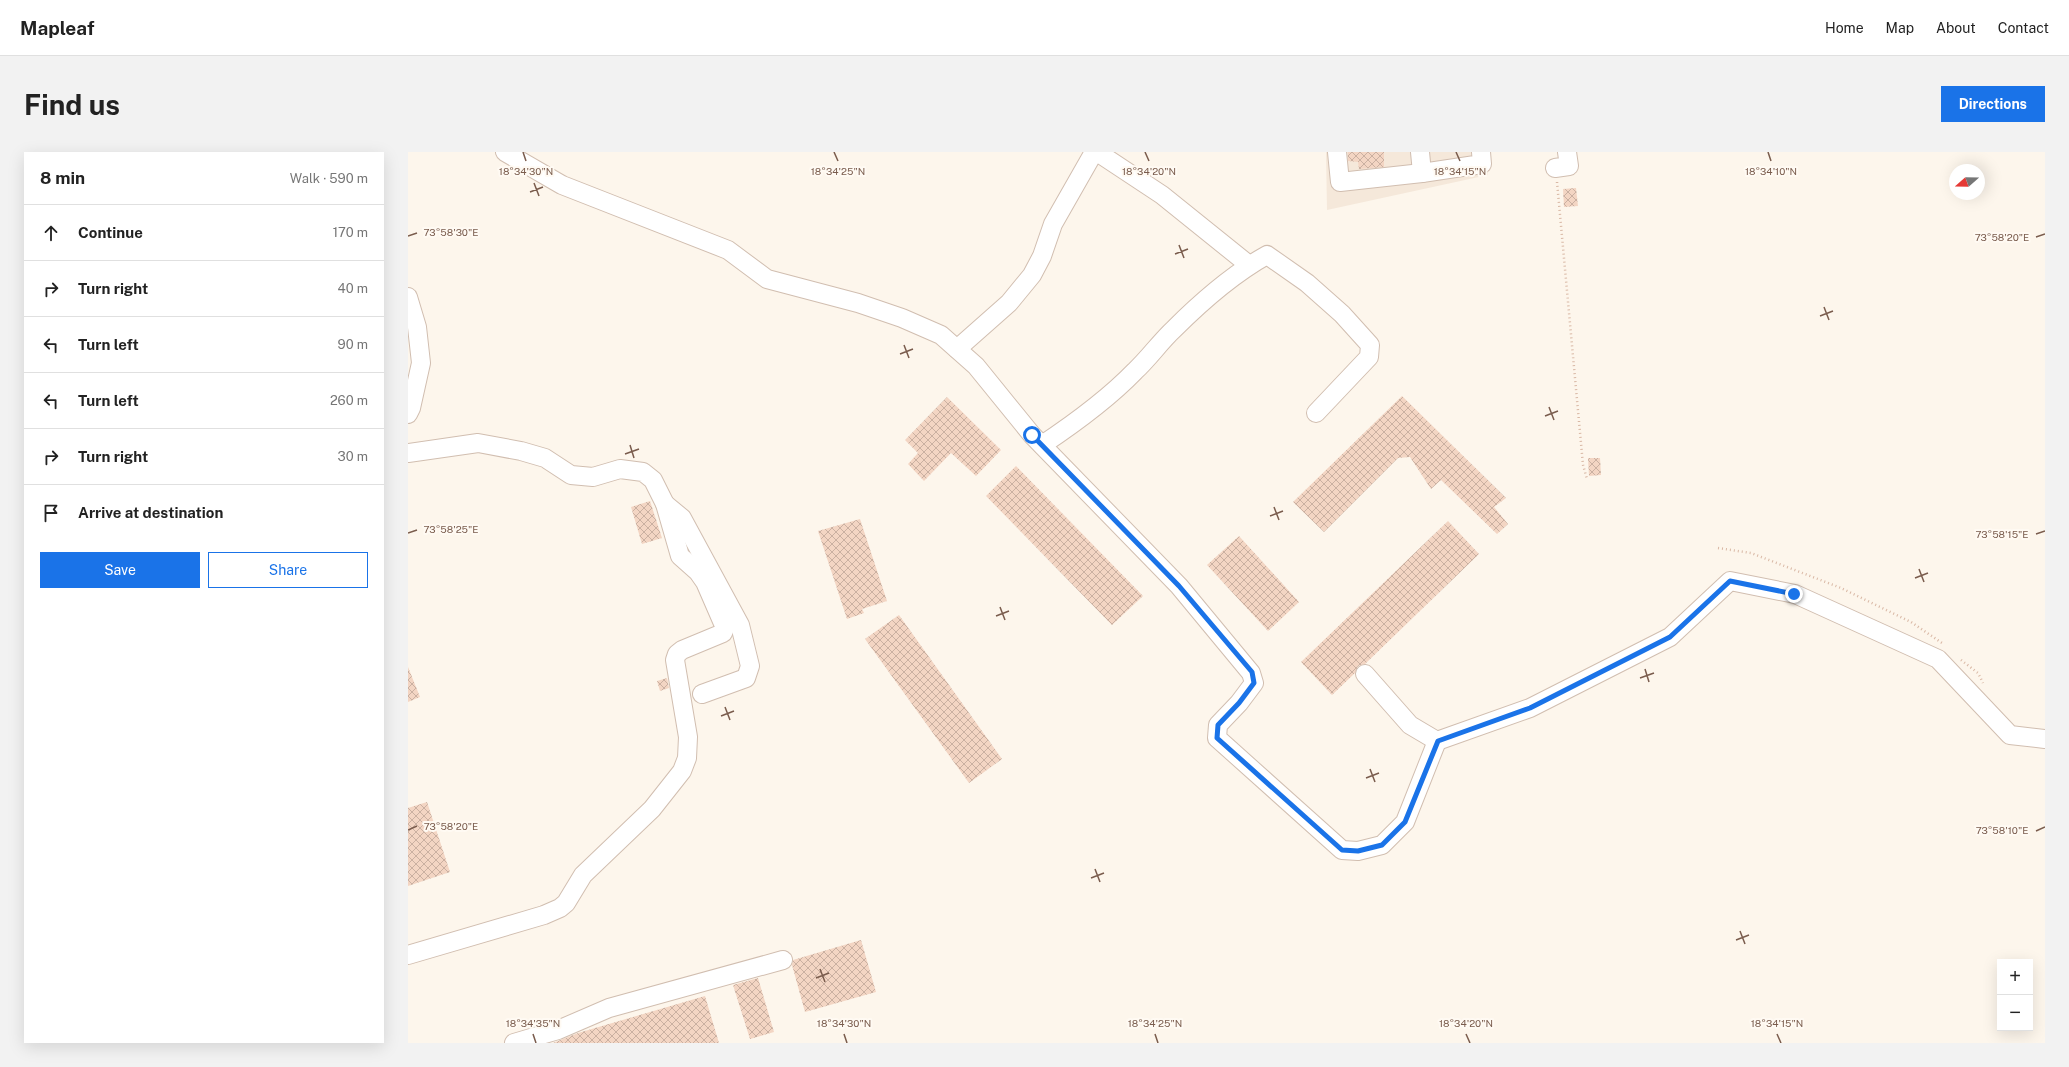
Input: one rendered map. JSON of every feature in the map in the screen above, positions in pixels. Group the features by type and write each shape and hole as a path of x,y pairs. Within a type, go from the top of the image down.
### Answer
{"street":[{"path":"505,152 562,185 728,250 767,279 858,303 902,318 941,335 976,366 1042,445 1179,586 1252,672 1254,683 1239,703 1218,725 1217,738 1342,850 1358,851 1382,845 1405,822 1438,741 1530,708 1670,637 1730,581 1794,594 1938,659 2010,736 2045,739"},
{"path":"957,349 1009,303 1032,275 1042,256 1053,224 1096,152 1162,195 1249,265"},
{"path":"1336,152 1340,182 1422,173 1482,164 1481,152"},
{"path":"1420,152 1422,173"},
{"path":"1555,168 1569,166 1568,152"},
{"path":"1042,445 1073,424 1104,400 1135,372 1174,329 1208,297 1249,265 1267,255 1307,283 1342,314 1370,345 1369,357 1316,413"},
{"path":"408,298 417,327 421,364 412,408 408,414"},
{"path":"408,453 478,443 521,451 545,458 571,475 594,477 620,470 643,472 654,480 665,504 680,556 698,572 705,582 725,622 723,633 682,650 677,654 675,660 688,737 687,758 682,771 652,809 582,875 566,903 560,908 408,956"},
{"path":"665,504 682,518 740,625 750,666 746,678 702,694"},
{"path":"1365,674 1410,725 1438,741"},
{"path":"514,1043 558,1030 609,1008 784,960"}],"path":[{"path":"1555,168 1583,465 1587,479"}],"shaded area":[{"path":"1326,152 1487,152 1488,175 1327,210"}],"building":[{"path":"1348,152 1384,152 1384,167 1359,169 1358,162 1348,161"},
{"path":"1576,188 1578,206 1564,207 1563,189"},
{"path":"1402,396 1506,498 1494,507 1508,524 1497,534 1441,480 1431,489 1410,457 1398,458 1324,532 1293,502"},
{"path":"947,397 1001,450 976,476 951,453 924,481 908,464 918,453 905,440"},
{"path":"1588,458 1600,458 1601,475 1589,476"},
{"path":"1016,466 1143,596 1112,625 986,496"},
{"path":"650,501 662,538 642,544 631,507"},
{"path":"860,519 887,601 862,609 864,613 847,619 818,531"},
{"path":"1448,521 1479,554 1365,664 1358,666 1355,673 1332,695 1301,662"},
{"path":"1239,536 1299,602 1268,631 1207,565"},
{"path":"899,615 1002,759 969,783 865,639"},
{"path":"408,667 420,697 408,702"},
{"path":"667,678 669,688 660,691 657,681"},
{"path":"427,802 450,872 408,886 408,808"},
{"path":"861,940 876,992 805,1012 792,965 793,960"},
{"path":"758,978 774,1032 750,1039 733,985"},
{"path":"705,996 719,1043 553,1043 578,1033"}],"route":[{"path":"1032,435 1179,586 1252,672 1254,683 1239,703 1218,725 1217,738 1342,850 1358,851 1382,845 1405,822 1438,741 1530,708 1670,637 1730,581 1794,594"}]}
